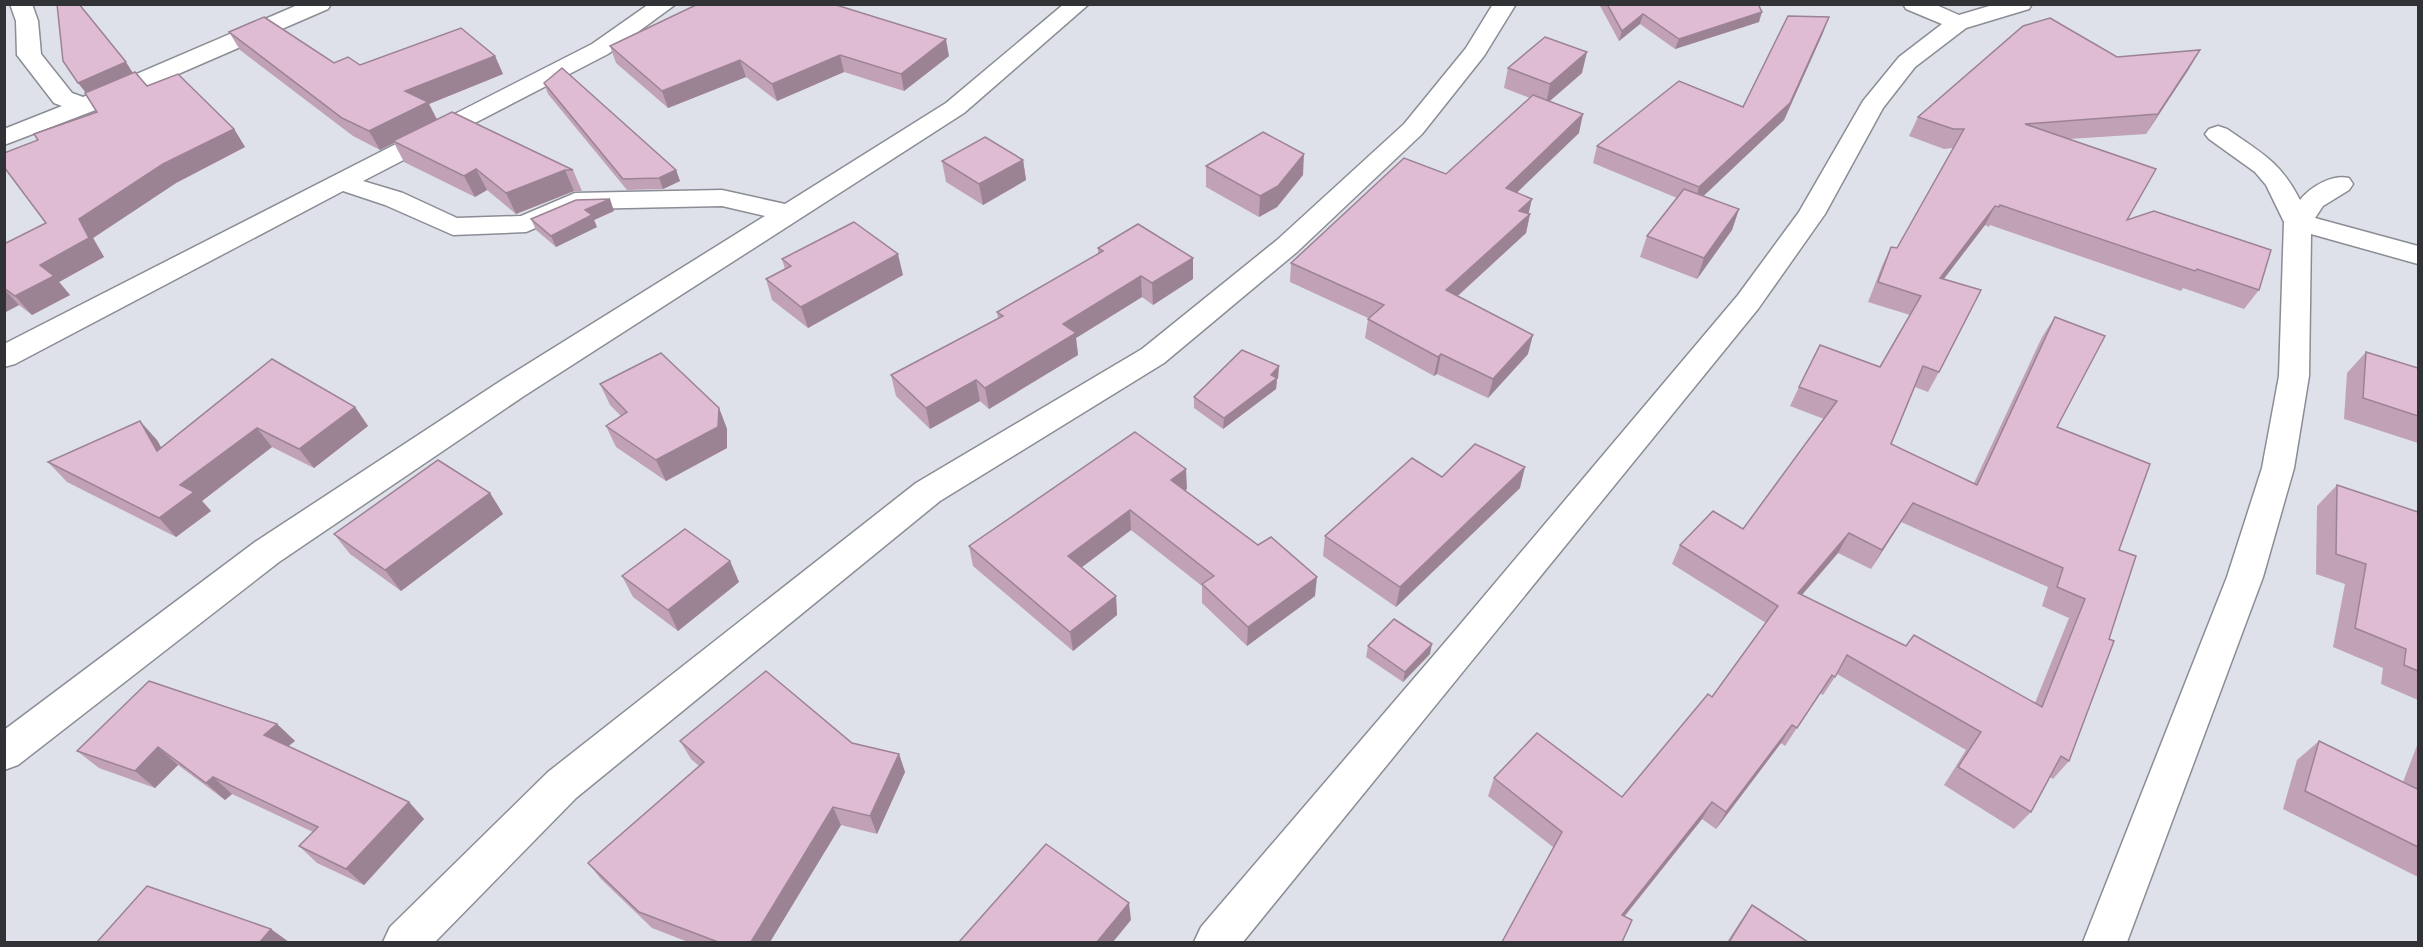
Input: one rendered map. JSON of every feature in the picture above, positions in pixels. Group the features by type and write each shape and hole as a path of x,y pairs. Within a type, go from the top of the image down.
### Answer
{"street":[{"path":"21,4 27,21 29,55 63,98 84,106"},
{"path":"4,138 320,4"},
{"path":"4,357 600,50 665,4"},
{"path":"4,753 267,552 513,388 955,108 1078,4"},
{"path":"405,942 562,785 919,499 1153,356 1287,246 1413,129 1476,51 1505,4"},
{"path":"1914,4 1958,23"},
{"path":"1216,942 1748,302 1811,214 1872,106 1906,62 1958,23 2021,4"},
{"path":"2113,939 2245,577 2278,468 2294,376 2298,222 2278,182 2264,166 2218,134"},
{"path":"340,182 394,200 453,227 526,224 575,201 722,198 790,213"},
{"path":"2298,222 2314,200 2340,184"},
{"path":"2298,222 2418,255"}],"building":[{"path":"57,4 79,4 126,62 78,83 63,61"},
{"path":"698,4 833,4 946,39 901,74 840,55 772,84 740,60 662,91 610,46"},
{"path":"1607,4 1758,4 1762,12 1679,39 1643,14 1622,31"},
{"path":"1788,16 1829,17 1790,103 1699,187 1597,146 1679,81 1743,107"},
{"path":"264,17 334,63 348,57 360,65 461,28 495,56 405,91 428,102 369,131 342,118 229,32"},
{"path":"2050,18 2117,57 2200,50 2158,114 2025,124 2156,169 2127,220 2154,211 2271,250 2259,290 2197,269 2195,271 2000,205 1995,206 1940,278 1981,290 1939,372 1923,366 1891,444 1977,485 2055,317 2105,336 2057,427 2150,464 2119,550 2136,556 2109,639 2114,641 2069,761 2061,756 2031,812 1958,767 1981,732 1847,655 1835,677 1832,675 1797,728 1792,725 1726,812 1712,802 1622,915 1632,920 1622,942 1502,942 1562,832 1494,778 1537,733 1622,797 1708,694 1712,697 1778,606 1680,545 1713,511 1743,529 1837,401 1799,387 1820,345 1880,367 1921,296 1878,282 1891,247 1897,248 1964,129 1953,129 1918,117 2023,26","holes":["1913,503 2063,568 2057,587 2085,599 2042,707 1914,635 1906,646 1798,593 1849,533 1882,550"]},
{"path":"1545,37 1587,52 1550,84 1508,68"},
{"path":"562,68 676,170 659,178 623,179 544,83"},
{"path":"135,72 147,86 178,74 234,129 163,164 79,219 89,238 40,265 54,276 15,296 4,288 4,244 46,223 4,167 4,153 38,140 34,134 97,112 85,93"},
{"path":"1533,95 1583,114 1506,188 1532,199 1519,211 1530,214 1446,290 1533,335 1493,379 1441,354 1438,357 1368,319 1384,305 1291,263 1404,158 1446,174"},
{"path":"452,112 573,170 565,170 506,193 476,169 464,176 393,141"},
{"path":"1263,132 1304,154 1278,186 1260,196 1206,166"},
{"path":"985,137 1023,160 979,184 942,161"},
{"path":"1684,189 1739,209 1704,258 1647,236"},
{"path":"610,199 585,210 592,215 551,236 531,219 576,200"},
{"path":"854,222 898,254 801,307 766,279 791,266 782,259"},
{"path":"1138,224 1193,258 1152,283 1141,276 1063,324 1076,333 985,388 976,380 926,408 891,375 1003,316 997,312 1103,251 1098,248"},
{"path":"1242,350 1279,366 1271,375 1277,378 1224,418 1194,397"},
{"path":"2366,352 2418,368 2418,416 2363,398"},
{"path":"661,353 719,408 718,427 656,460 606,426 627,412 600,384"},
{"path":"272,359 355,407 299,449 257,428 180,485 194,492 159,518 48,462 140,421 157,451"},
{"path":"1135,432 1186,469 1171,480 1258,545 1271,537 1317,577 1248,627 1202,584 1214,576 1130,510 1068,556 1116,596 1070,632 969,546"},
{"path":"1475,444 1525,467 1400,587 1325,536 1412,458 1442,477"},
{"path":"438,460 490,493 385,570 334,534"},
{"path":"2337,485 2418,512 2418,671 2404,665 2406,649 2355,628 2366,564 2336,554"},
{"path":"685,529 730,561 668,610 622,576"},
{"path":"1394,619 1432,644 1405,672 1368,646"},
{"path":"766,671 852,743 899,754 870,816 833,807 751,942 718,942 639,912 588,863 704,762 680,741"},
{"path":"149,681 277,724 264,735 409,802 346,869 299,846 318,827 213,777 206,783 158,747 135,771 77,751"},
{"path":"2319,741 2417,789 2418,786 2418,847 2305,791"},
{"path":"1046,844 1129,903 1097,942 959,942"},
{"path":"147,886 271,929 260,942 97,942"},
{"path":"1752,905 1808,942 1729,942"}]}
